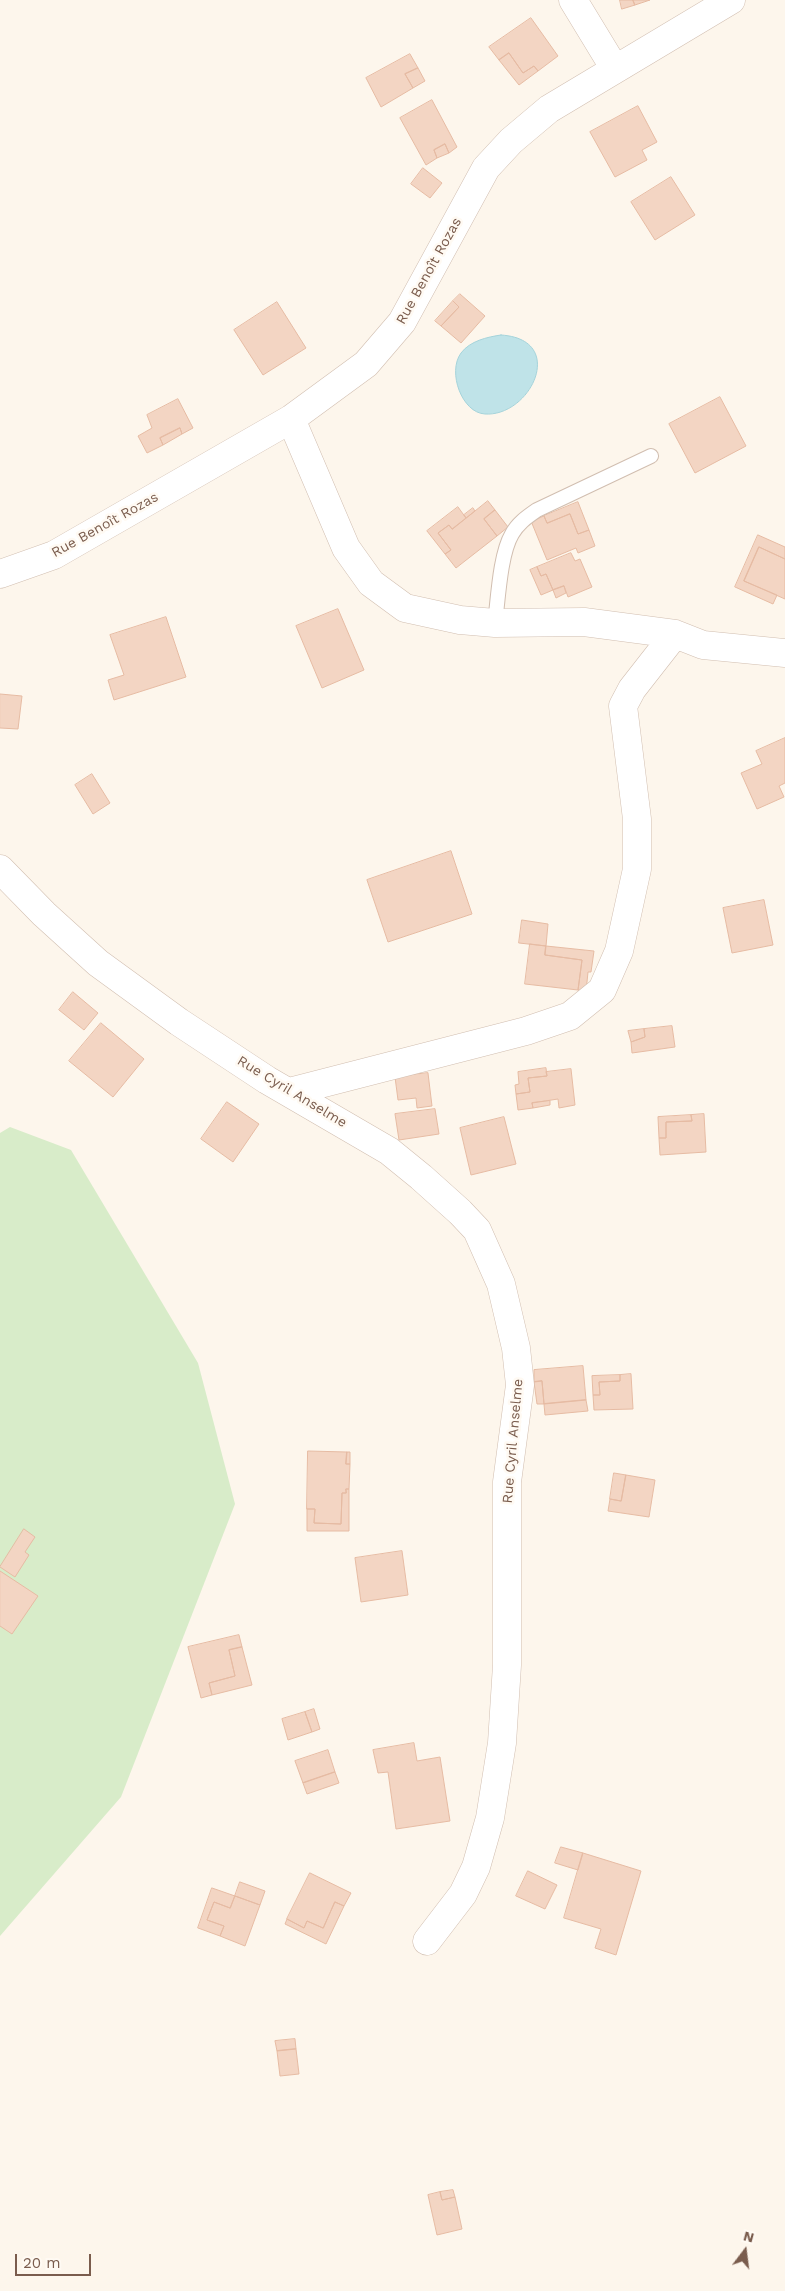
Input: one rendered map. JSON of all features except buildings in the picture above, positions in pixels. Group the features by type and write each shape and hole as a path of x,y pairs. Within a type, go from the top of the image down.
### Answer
{"street":[{"path":"574,0 615,69"},
{"name":"Rue Benoît Rozas","path":"0,574 54,555 291,419 366,364 402,322 486,168 511,141 549,108 615,69 715,4"},
{"path":"291,419 346,548 371,583 405,608 460,620 495,624 584,622 675,634 703,645 785,653"},
{"path":"289,1092 526,1031 570,1016 602,990 620,950 637,869 637,819 623,706 632,689 675,634"},
{"name":"Rue Cyril Anselme","path":"0,870 44,914 98,963 179,1022 289,1092 389,1151 460,1212 477,1230 501,1284 516,1348 520,1385 507,1482 507,1665 502,1743 490,1818 476,1867 463,1894 427,1941"}],"lane":[{"path":"495,624 502,566 510,536 520,522 537,510 652,456"}],"green space":[{"path":"10,1127 71,1150 198,1363 235,1504 121,1797 0,1936 0,1133"}],"water":[{"path":"501,335 521,340 533,349 538,363 535,377 528,391 516,403 502,412 485,414 477,412 470,407 459,390 456,380 457,361 461,353 469,345 485,338"}]}
